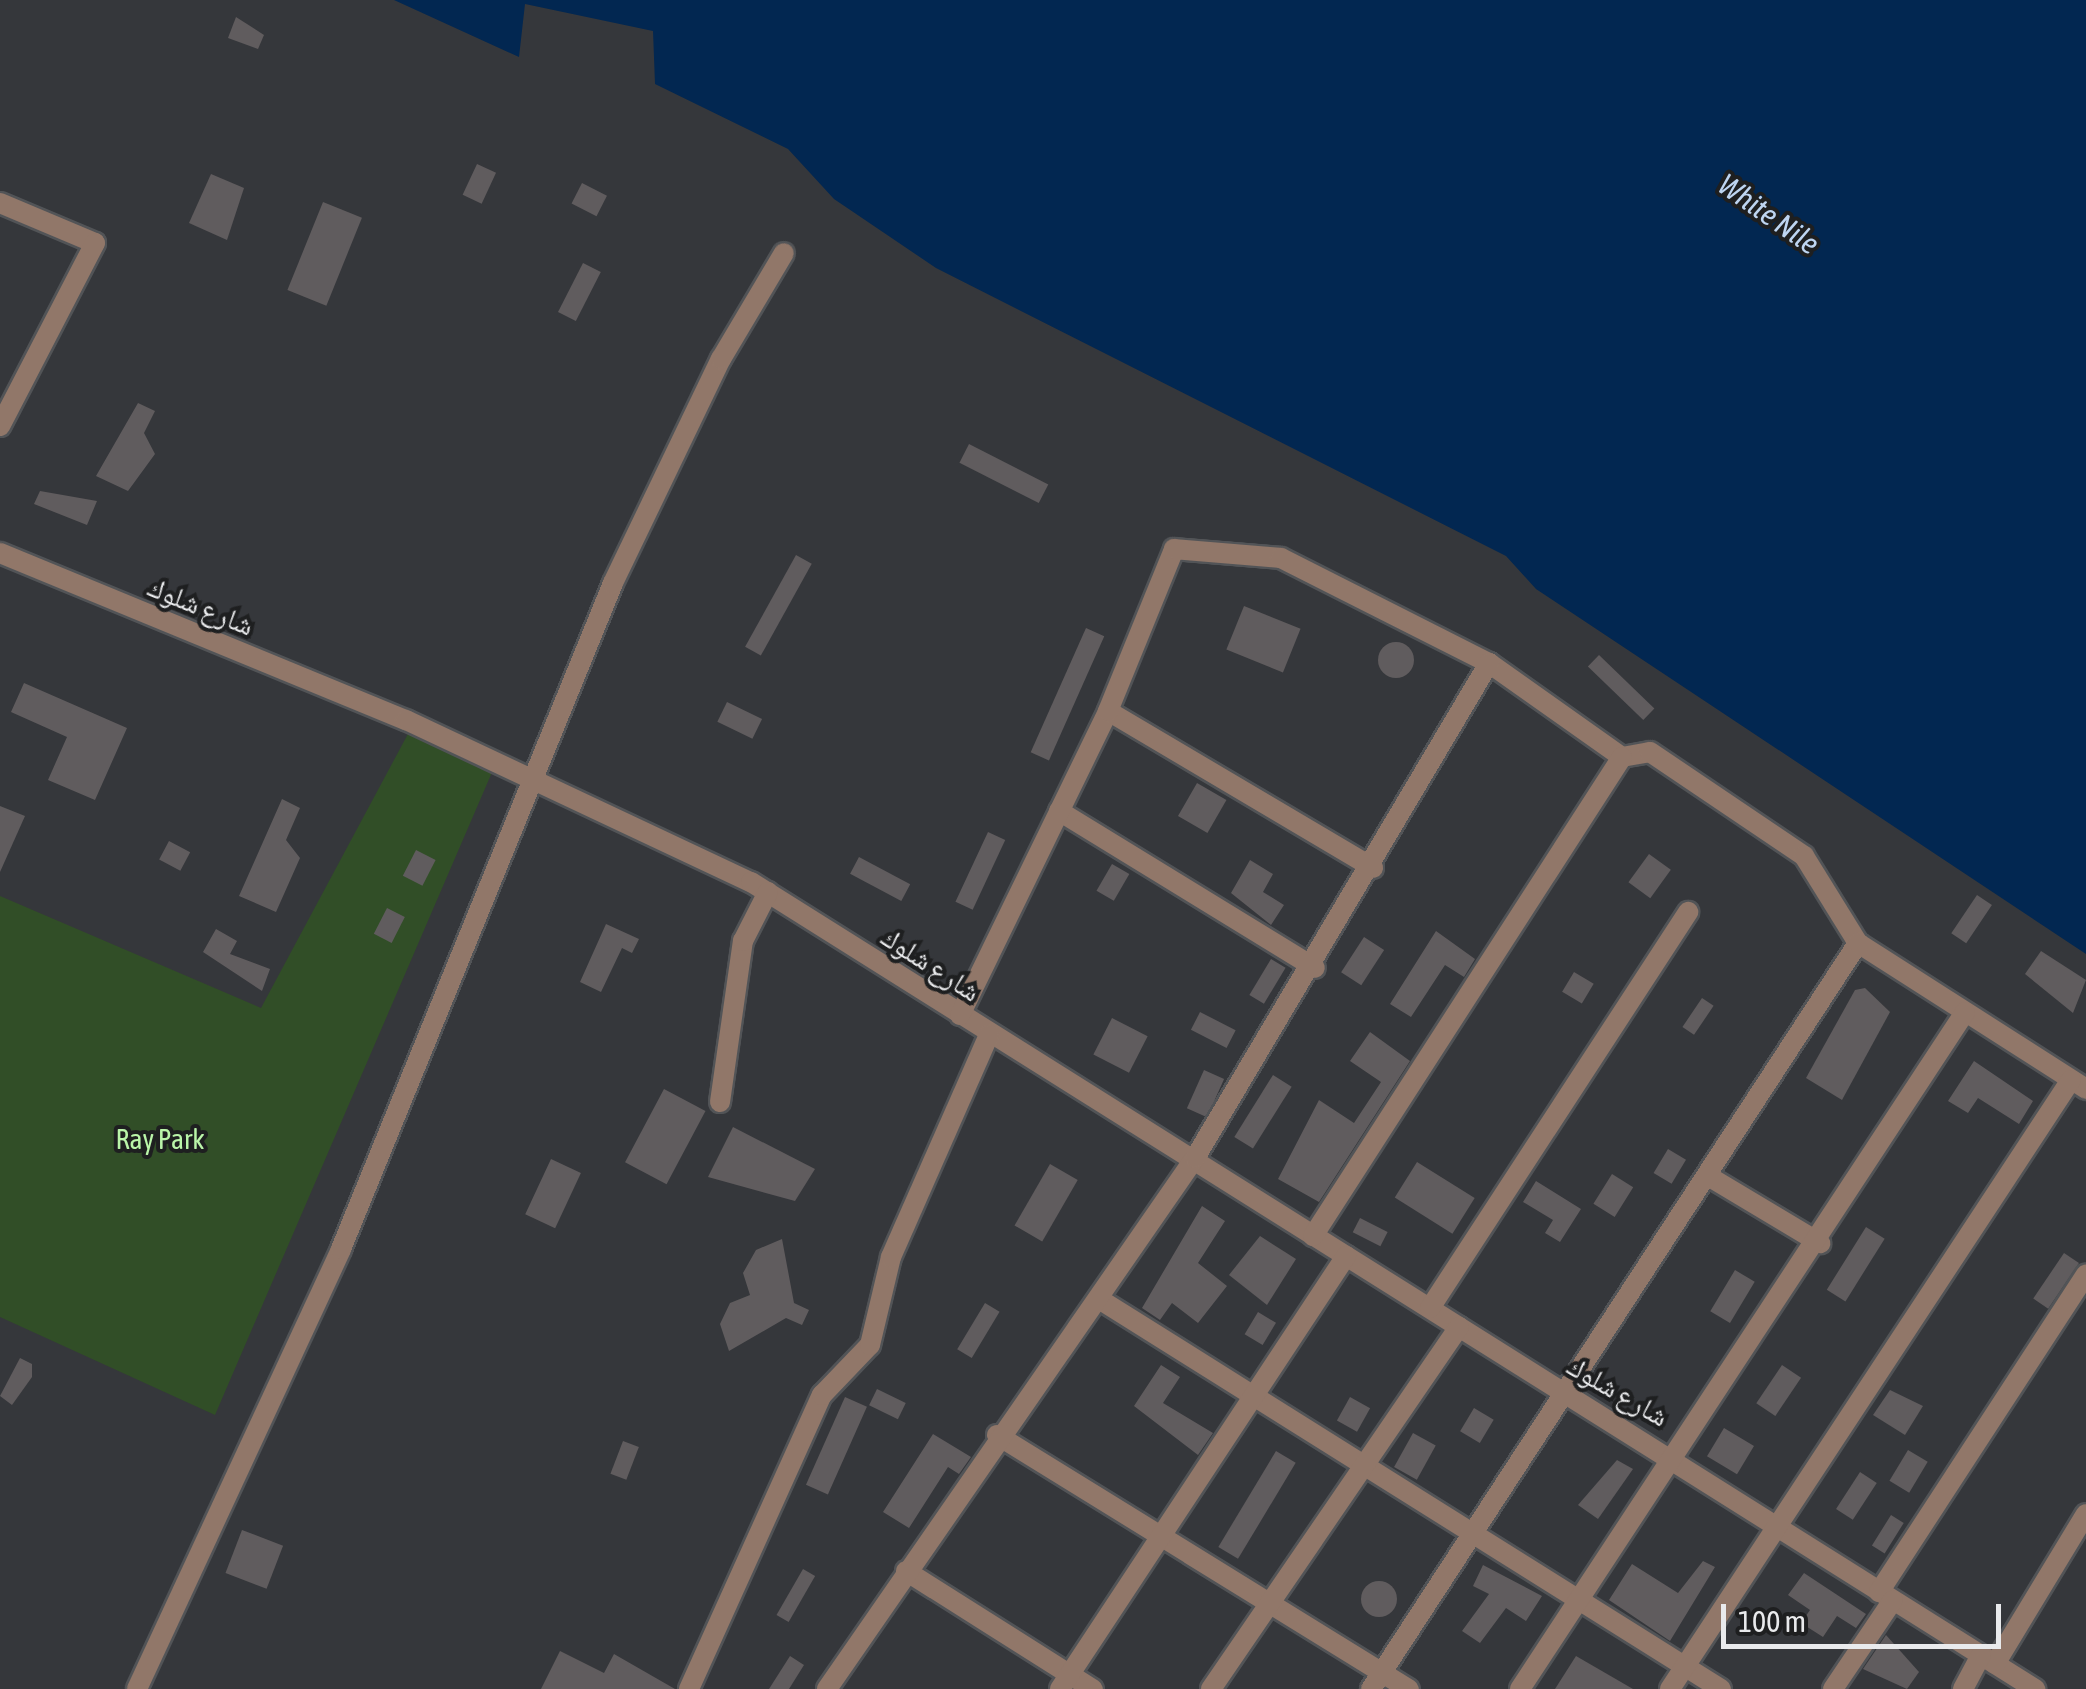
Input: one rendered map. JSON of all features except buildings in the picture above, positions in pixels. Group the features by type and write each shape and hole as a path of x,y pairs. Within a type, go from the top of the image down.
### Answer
{"street":[{"path":"0,204 95,243 0,426"},
{"path":"136,1689 341,1249 538,782 534,765 612,583 721,359 784,253"},
{"path":"960,1015 1108,711 1174,549 1281,558 1489,663 1622,758"},
{"name":"شارع شلوك","path":"0,554 538,782 768,892 1566,1394 1676,1456 1777,1527 2035,1689"},
{"path":"827,1689 997,1435 1100,1299 1195,1158 1314,968 1489,663"},
{"path":"1108,711 1373,868"},
{"path":"1313,1236 1622,758 1650,752 1804,856 1858,943 2078,1084 1670,1689"},
{"path":"1059,811 1314,968"},
{"path":"720,1102 744,941 768,892"},
{"path":"1430,1308 1688,912"},
{"path":"1378,1681 1858,943"},
{"path":"1520,1689 1820,1242 1965,1012"},
{"path":"689,1689 822,1395 870,1346 892,1256 989,1034"},
{"path":"1708,1176 1820,1242"},
{"path":"1065,1681 1346,1256"},
{"path":"1833,1689 1886,1596 2086,1275"},
{"path":"1100,1299 1720,1689"},
{"path":"1211,1689 1459,1326"},
{"path":"997,1435 1160,1537 1269,1599 1378,1681 1409,1689"},
{"path":"1963,1689 1988,1660 2086,1514"},
{"path":"906,1571 1065,1681 1093,1689"}],"green space":[{"name":"Ray Park","path":"409,732 493,770 215,1415 0,1317 0,896 261,1008"}],"water":[{"name":"White Nile","path":"394,0 2086,0 2086,954 1536,589 1506,556 936,268 834,199 788,149 655,84 653,31 525,4 519,57"}]}
